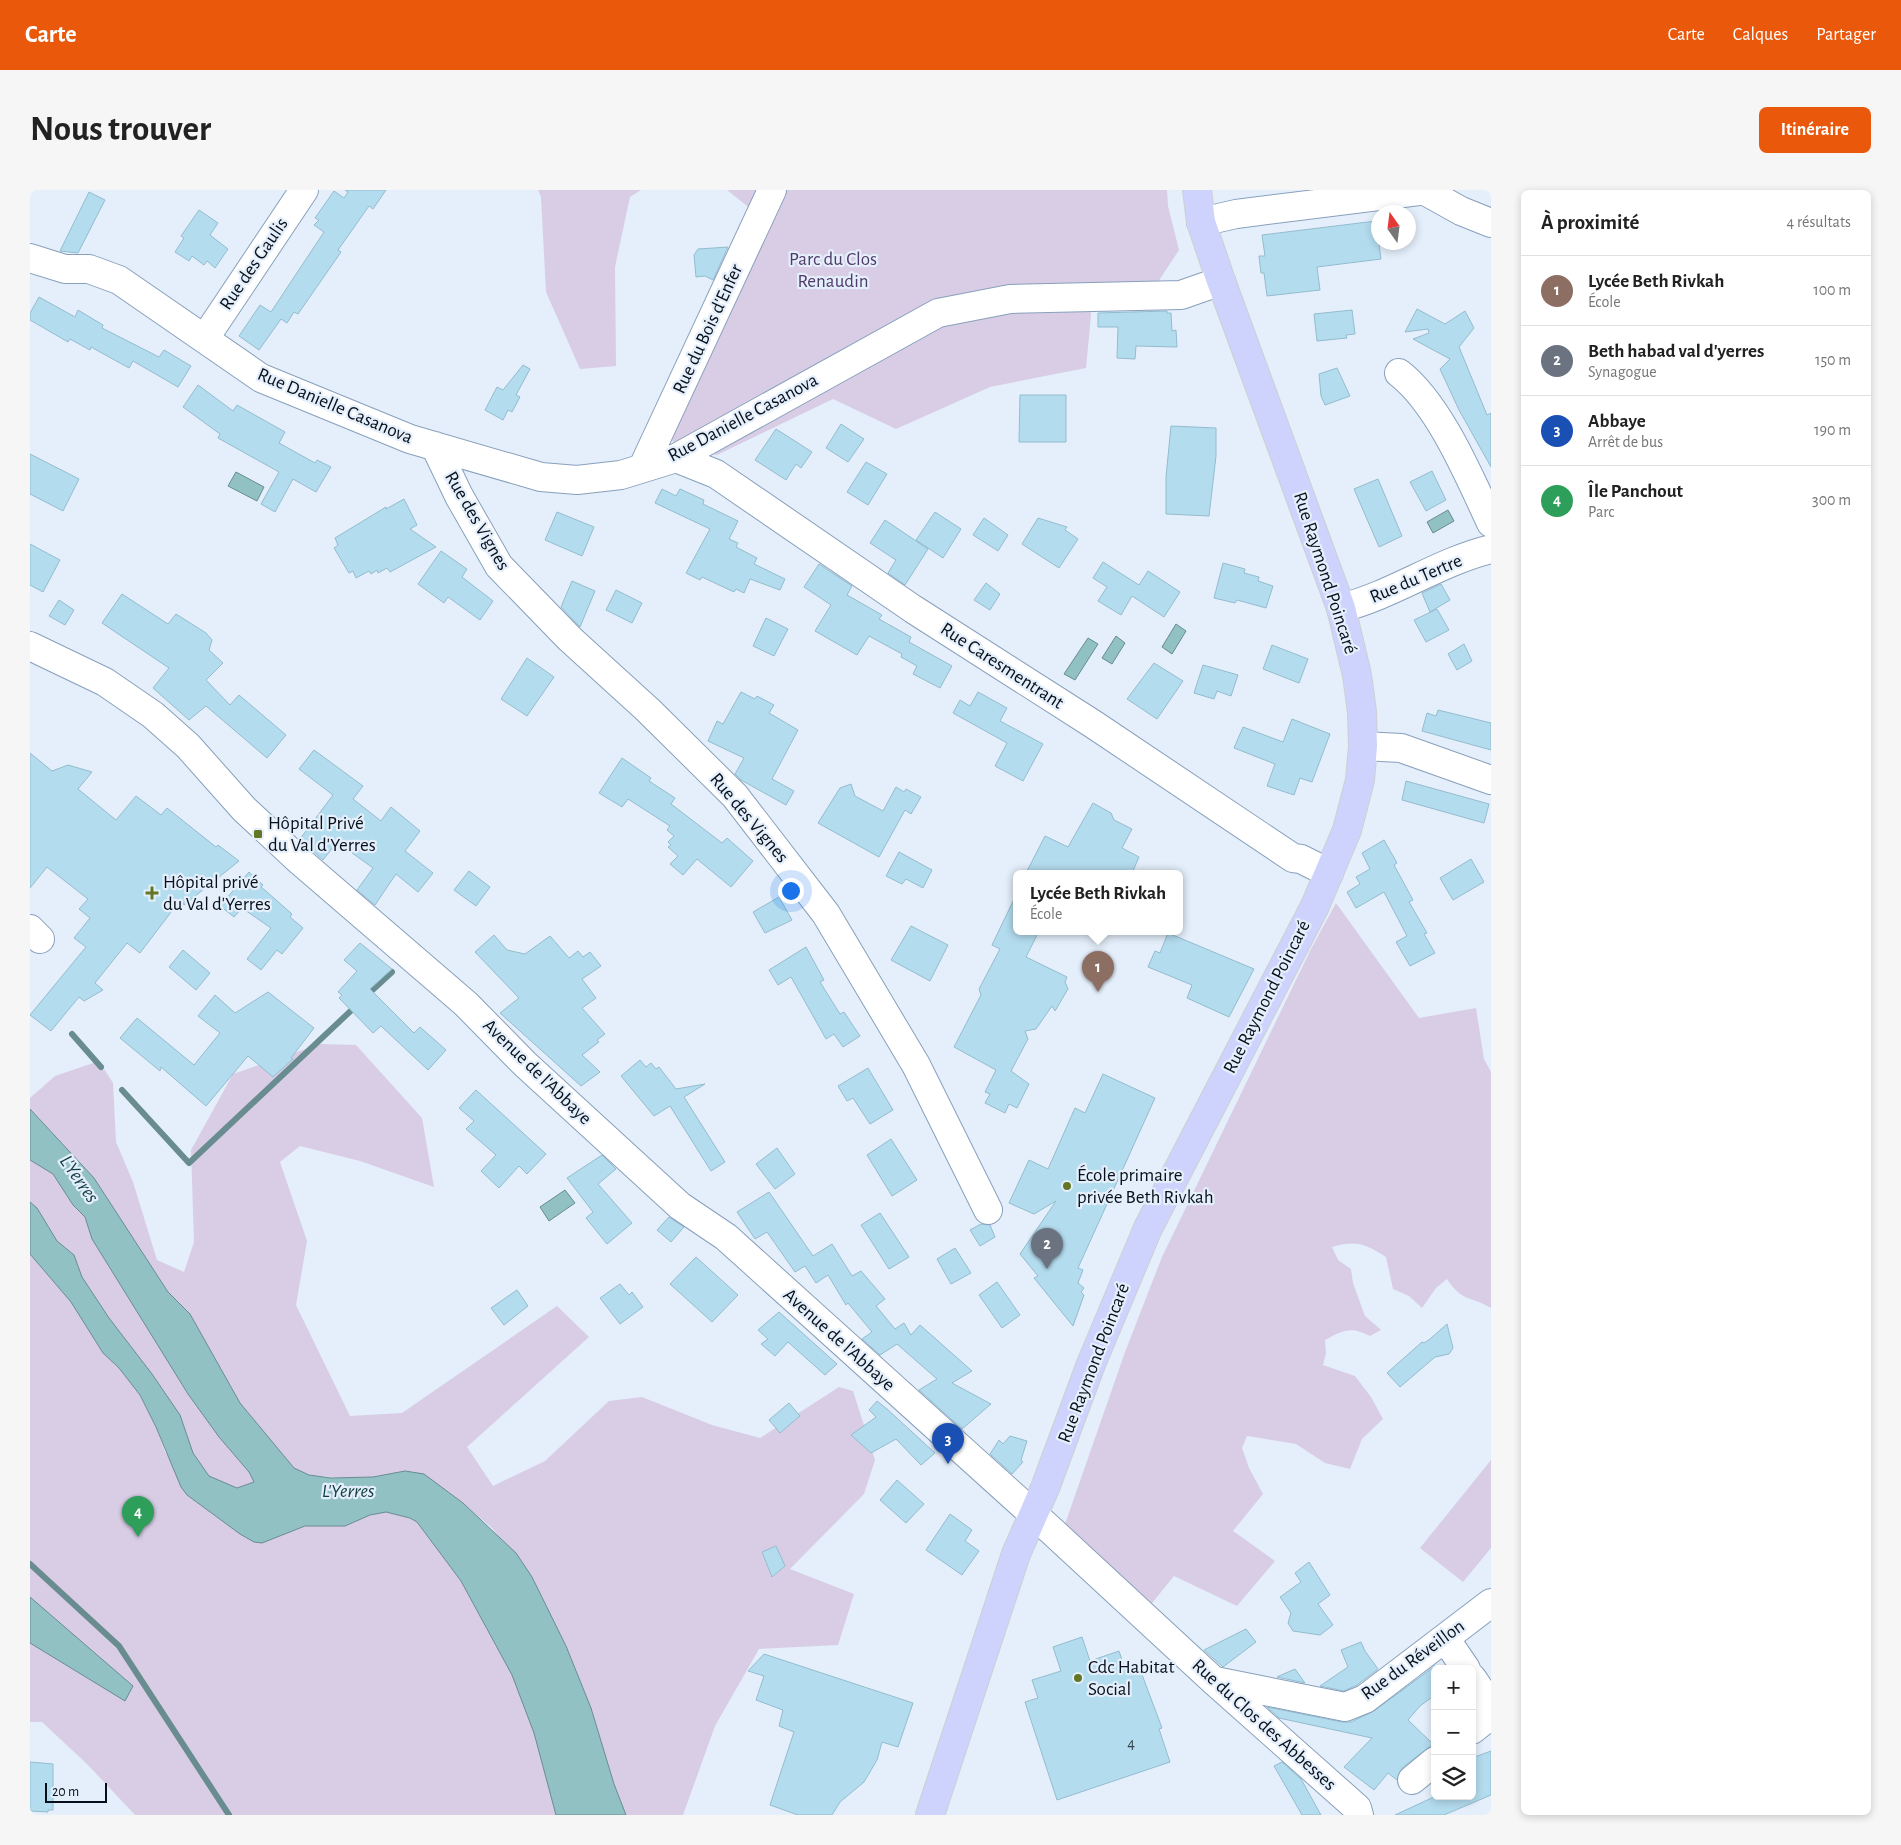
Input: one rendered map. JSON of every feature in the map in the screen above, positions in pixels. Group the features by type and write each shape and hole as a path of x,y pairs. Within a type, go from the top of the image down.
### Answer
{"main road":[{"name":"Rue Raymond Poincaré","path":"930,1815 1016,1554 1045,1488 1091,1364 1148,1228 1309,917 1346,830 1360,780 1362,712 1357,675 1341,608 1221,281 1201,222 1197,190"},
{"name":"Rue Raymond Poincaré","path":"936,1815 940,1785"}],"street":[{"name":"Rue des Gaulis","path":"205,338 304,190"},
{"name":"Rue du Bois d'Enfer","path":"643,467 772,190"},
{"path":"1201,222 1236,214 1426,190 1461,211 1491,223"},
{"name":"Rue Danielle Casanova","path":"30,258 65,269 89,269 119,280 261,378 410,439 541,477 577,480 621,475 676,458 938,313 1010,299 1182,295 1221,281"},
{"path":"1399,373 1423,396 1462,463 1491,523"},
{"name":"Rue des Vignes","path":"435,446 459,496 499,566 570,639 648,710 736,796 826,914 916,1065 988,1210"},
{"name":"Rue Caresmentrant","path":"676,458 716,474 913,608 1093,724 1293,858 1301,859 1329,873"},
{"name":"Rue du Tertre","path":"1341,608 1388,591 1446,564 1491,549"},
{"name":"Avenue de l'Abbaye","path":"30,646 105,682 153,715 188,746 244,809 301,862 466,1004 525,1064 680,1206 726,1237 1032,1516"},
{"path":"1362,746 1401,748 1491,780"},
{"name":"Rue du Clos des Abbesses","path":"1032,1516 1357,1808 1359,1815"},
{"name":"Rue du Réveillon","path":"1214,1681 1344,1706 1365,1699 1491,1603"},
{"path":"1445,1638 1463,1665"},
{"path":"1476,1684 1491,1706"},
{"path":"1476,1727 1491,1715"},
{"path":"1412,1780 1431,1765"}],"green space":[{"path":"538,190 641,190 630,197 615,267 616,366 580,369 546,292 541,197"},
{"name":"Parc du Clos Renaudin","path":"727,190 1167,190 1168,206 1179,250 1154,288 1089,290 1091,315 1086,368 990,387 896,429 833,399 717,455 677,445 663,433 767,222"},
{"path":"1336,903 1419,1018 1476,1008 1484,1059 1491,1072 1491,1308 1462,1295 1447,1279 1436,1288 1422,1308 1409,1296 1393,1289 1386,1257 1366,1246 1348,1244 1332,1247 1338,1260 1351,1269 1353,1283 1365,1316 1381,1330 1370,1336 1357,1331 1347,1330 1325,1340 1326,1353 1323,1365 1355,1376 1371,1397 1383,1419 1362,1439 1350,1469 1325,1463 1296,1444 1247,1436 1242,1448 1249,1468 1263,1494 1233,1531 1275,1561 1237,1606 1174,1576 1148,1608 1064,1527 1125,1352 1162,1257 1311,949"},
{"path":"320,1044 356,1045 422,1118 434,1187 360,1161 300,1146 280,1162 307,1241 296,1305 350,1416 402,1413 557,1306 589,1337 467,1447 493,1486 545,1461 609,1401 642,1397 712,1425 760,1438 839,1387 853,1391 875,1460 864,1494 790,1569 854,1594 838,1645 759,1649 715,1726 683,1815 626,1815 614,1784 591,1708 566,1646 532,1577 492,1528 450,1493 405,1471 373,1477 344,1478 309,1475 294,1468 240,1403 190,1314 168,1292 94,1178 30,1109 30,1098 55,1076 99,1061 113,1083 116,1142 133,1182 157,1260 184,1272 194,1242 191,1150 233,1074"},
{"path":"30,1160 53,1174 73,1205 85,1217 92,1239 188,1394 219,1437 249,1472 254,1482 237,1488 209,1476 193,1453 180,1415 152,1374 109,1318 82,1277 74,1255 57,1241 37,1208 30,1202"},
{"path":"30,1254 71,1302 103,1353 119,1368 140,1395 156,1427 165,1452 212,1514 254,1542 262,1543 305,1526 345,1526 370,1515 386,1512 410,1518 417,1522 461,1581 512,1675 534,1733 556,1815 135,1815 88,1765 42,1722 30,1722"},
{"path":"1491,1460 1491,1548 1463,1582 1420,1548"}],"water":[{"path":"236,472 264,487 257,501 228,486"},
{"path":"1448,510 1454,521 1433,533 1427,522"},
{"path":"1176,624 1186,631 1172,654 1162,647"},
{"path":"1116,636 1125,643 1112,664 1102,658"},
{"path":"1088,638 1098,644 1075,680 1064,674"},
{"name":"L'Yerres","path":"30,1109 94,1178 168,1292 190,1314 240,1403 294,1468 309,1475 331,1478 373,1477 405,1471 424,1474 463,1503 516,1553 532,1577 566,1646 591,1708 614,1784 626,1815 556,1815 534,1733 512,1675 461,1581 417,1522 410,1518 386,1512 370,1515 345,1526 305,1526 262,1543 254,1542 240,1534 187,1495 181,1487 156,1427 140,1395 119,1368 103,1353 71,1302 30,1254 30,1202 37,1208 57,1241 74,1255 82,1277 109,1318 152,1374 180,1415 193,1453 209,1476 237,1488 254,1482 249,1472 219,1437 188,1394 92,1239 85,1217 73,1205 53,1174 30,1160"},
{"path":"565,1190 575,1203 549,1221 540,1207"},
{"path":"30,1597 133,1686 125,1701 30,1643"}],"building":[{"path":"345,190 386,190 373,209 369,206 338,250 341,252 298,314 294,312 287,323 281,319 259,350 239,336 260,305 271,312 324,232 314,225 319,220 315,218 334,191 344,198 348,192"},
{"path":"89,192 105,200 78,253 60,251"},
{"path":"199,210 218,223 210,235 228,249 215,268 207,261 204,265 192,256 189,261 175,252 184,238 181,236"},
{"path":"1371,222 1371,250 1380,250 1381,259 1317,267 1320,290 1267,296 1264,273 1261,273 1259,256 1265,256 1262,235"},
{"path":"728,247 713,280 705,276 696,277 694,255 698,249"},
{"path":"39,297 75,317 78,310 103,325 102,328 159,357 164,350 191,366 178,387 133,361 129,368 91,347 90,350 70,339 68,342 30,320 30,313"},
{"path":"1417,309 1445,324 1465,311 1474,328 1459,347 1487,415 1491,413 1491,467 1459,410 1440,369 1450,359 1413,339 1429,333 1428,329 1405,332"},
{"path":"1352,310 1355,334 1346,335 1347,338 1317,341 1314,314"},
{"path":"1167,311 1167,313 1171,313 1172,331 1176,330 1177,347 1136,346 1135,359 1117,358 1118,327 1098,327 1098,313"},
{"path":"523,365 530,369 516,395 520,397 512,412 508,410 503,420 485,410 497,387 503,390"},
{"path":"1337,368 1350,396 1325,405 1321,396 1319,374"},
{"path":"198,385 233,411 237,405 285,432 279,443 315,463 317,460 331,467 316,492 293,479 275,512 261,504 279,472 218,438 220,434 183,407"},
{"path":"1020,395 1066,395 1066,442 1019,442"},
{"path":"841,424 864,439 848,462 826,448"},
{"path":"1171,426 1216,428 1216,456 1209,516 1166,514 1166,477"},
{"path":"776,429 812,452 801,468 796,464 786,480 755,460"},
{"path":"30,454 79,479 63,511 30,494"},
{"path":"866,462 887,474 868,505 847,492"},
{"path":"1432,471 1446,500 1426,511 1410,482"},
{"path":"1378,479 1402,536 1379,547 1354,489"},
{"path":"662,489 676,496 680,489 704,500 703,504 738,521 729,539 738,543 736,547 757,558 754,564 785,579 780,590 750,579 744,593 736,589 734,592 702,577 700,580 686,573 710,529 655,503"},
{"path":"404,499 417,525 410,529 436,547 390,572 387,568 378,573 377,570 371,574 369,571 356,578 353,571 349,573 334,548 338,545 335,538 386,507 386,509"},
{"path":"557,512 594,527 582,556 545,540"},
{"path":"935,512 961,529 943,558 916,540"},
{"path":"984,518 1008,535 998,551 973,535"},
{"path":"1038,518 1067,527 1065,530 1078,539 1059,568 1022,544"},
{"path":"885,520 928,549 905,585 888,573 896,560 870,543"},
{"path":"30,544 60,560 43,592 30,585"},
{"path":"441,551 467,569 462,577 493,601 480,620 448,597 444,603 418,584"},
{"path":"1103,562 1139,585 1148,571 1180,592 1164,617 1132,596 1121,615 1098,601 1107,587 1093,578"},
{"path":"1223,563 1245,569 1244,573 1259,577 1258,581 1273,586 1266,608 1237,600 1235,603 1214,598"},
{"path":"819,564 852,586 847,595 882,615 879,619 911,637 909,642 952,666 940,688 913,674 917,666 901,657 902,654 869,636 857,655 815,631 831,605 804,587"},
{"path":"572,581 595,591 580,627 561,607"},
{"path":"986,583 1000,594 990,610 974,600"},
{"path":"1441,584 1450,600 1430,612 1422,593"},
{"path":"616,590 642,603 632,623 606,610"},
{"path":"122,594 168,624 176,614 206,633 212,640 209,650 223,663 206,680 230,705 239,695 286,735 267,758 206,706 189,720 153,688 169,668 102,623"},
{"path":"59,600 74,610 65,625 49,616"},
{"path":"1437,609 1449,630 1426,642 1414,620"},
{"path":"766,618 788,629 774,656 753,646"},
{"path":"1464,644 1472,661 1457,670 1448,654"},
{"path":"1272,645 1308,659 1299,683 1263,669"},
{"path":"527,658 554,677 527,716 501,699"},
{"path":"1154,663 1183,681 1157,719 1127,699"},
{"path":"1203,665 1238,675 1231,696 1217,691 1214,699 1194,693"},
{"path":"741,692 755,699 757,696 774,705 769,713 798,730 772,779 794,791 786,805 741,780 735,774 744,758 708,741 717,721 723,724"},
{"path":"978,692 1007,708 1000,721 1043,744 1023,781 995,766 1007,743 953,713 960,700 970,706"},
{"path":"1438,710 1491,723 1491,750 1422,731 1427,713 1436,716"},
{"path":"1292,719 1330,734 1312,782 1300,778 1294,795 1267,786 1275,764 1234,748 1243,727 1283,742"},
{"path":"314,750 363,786 353,799 381,821 391,807 420,831 405,851 433,873 418,892 396,874 375,905 357,890 373,868 337,842 323,860 300,839 333,795 299,769"},
{"name":"Hôpital privé du Val d'Yerres","path":"30,753 52,771 68,765 92,772 78,789 116,820 136,796 161,815 167,808 216,847 218,845 239,861 184,905 181,899 140,953 127,943 95,983 103,990 84,1001 79,997 51,1031 30,1015 86,947 74,938 90,918 79,909 88,899 47,867 30,888"},
{"path":"622,758 651,778 649,781 675,798 671,804 722,843 727,838 753,861 731,887 697,859 683,875 670,864 678,856 668,847 671,845 668,842 674,836 667,830 670,826 628,799 622,807 599,793"},
{"path":"1406,781 1489,804 1484,823 1402,800"},
{"path":"851,784 855,796 883,811 896,787 904,792 906,789 921,797 911,814 905,810 879,857 818,823 840,788"},
{"path":"1093,803 1111,813 1114,820 1132,829 1122,848 1139,857 1133,870 1028,870 1045,836 1068,847"},
{"path":"1384,840 1397,863 1394,865 1413,900 1409,902 1427,933 1424,934 1435,953 1410,966 1396,942 1407,936 1384,892 1356,908 1347,892 1360,884 1356,877 1370,869 1362,853"},
{"path":"899,852 932,870 923,888 906,879 902,884 886,876"},
{"path":"1471,859 1484,882 1453,900 1440,878"},
{"path":"469,871 490,887 476,906 454,890"},
{"path":"249,872 263,885 261,887 292,914 290,917 303,928 282,954 277,950 261,970 247,959 271,928 242,908 234,917 220,906"},
{"path":"779,897 792,920 765,933 753,912"},
{"path":"1013,901 1013,935 1037,935 1026,957 1067,977 1065,982 1068,989 1055,1011 1052,1006 1036,1029 1025,1031 1028,1039 1011,1071 1029,1084 1017,1108 1009,1104 1005,1113 985,1103 990,1094 985,1092 996,1070 954,1047 981,995 979,989 1000,949 992,945"},
{"path":"911,926 948,945 930,981 891,960"},
{"path":"494,935 507,950 525,954 550,936 569,958 578,951 583,957 590,952 601,966 582,979 596,998 582,1008 605,1034 597,1040 599,1042 582,1055 600,1072 581,1086 500,1013 519,998 475,952"},
{"path":"1167,935 1173,935 1254,969 1229,1017 1187,998 1192,985 1148,967 1155,951 1160,953"},
{"path":"360,943 392,969 370,989 414,1033 420,1027 446,1050 428,1070 381,1026 373,1033 339,998 342,995 338,992 357,971 344,960"},
{"path":"806,947 824,980 820,982 840,1014 844,1012 860,1036 843,1047 834,1034 826,1039 791,977 778,985 769,970"},
{"path":"183,950 210,973 196,990 169,967"},
{"path":"268,992 314,1028 291,1058 293,1059 273,1077 248,1056 206,1106 161,1067 160,1071 120,1038 137,1018 194,1065 220,1033 198,1016 215,995 235,1013"},
{"path":"640,1060 646,1067 651,1063 656,1069 659,1067 676,1089 705,1084 684,1097 725,1162 711,1171 670,1106 654,1116 621,1076"},
{"path":"868,1068 893,1110 870,1124 853,1098 847,1101 838,1086"},
{"path":"1103,1074 1155,1098 1078,1268 1083,1270 1078,1283 1084,1288 1081,1292 1084,1295 1073,1326 1034,1278 1038,1276 1020,1254 1056,1201 1034,1214 1009,1203 1029,1160 1048,1169 1075,1108 1085,1113"},
{"path":"476,1090 546,1154 527,1174 519,1166 499,1188 481,1171 496,1155 466,1129 474,1121 459,1108"},
{"path":"891,1139 917,1180 892,1196 867,1155"},
{"path":"777,1148 795,1174 775,1189 756,1164"},
{"path":"602,1155 616,1169 598,1184 632,1223 607,1244 586,1218 593,1212 567,1178"},
{"path":"769,1192 813,1256 832,1244 852,1276 861,1271 885,1299 876,1306 895,1329 904,1323 911,1335 920,1325 972,1371 952,1383 991,1404 962,1429 919,1390 937,1379 897,1344 880,1355 862,1339 872,1332 848,1303 846,1305 828,1275 816,1283 805,1266 795,1272 767,1232 755,1239 737,1212"},
{"path":"880,1213 909,1257 889,1269 861,1225"},
{"path":"669,1217 684,1227 671,1242 657,1230"},
{"path":"981,1224 990,1225 995,1237 980,1246 970,1230"},
{"path":"955,1248 971,1273 951,1284 937,1259"},
{"path":"696,1257 738,1295 712,1322 670,1284"},
{"path":"997,1282 1020,1315 1002,1328 979,1295"},
{"path":"620,1284 629,1295 632,1292 643,1307 620,1324 600,1298"},
{"path":"517,1290 528,1306 504,1325 491,1308"},
{"path":"779,1312 837,1364 825,1375 788,1342 775,1356 761,1344 768,1339 758,1330"},
{"path":"1447,1324 1453,1348 1449,1354 1435,1357 1400,1387 1387,1373 1422,1342 1424,1343 1430,1339"},
{"path":"877,1401 935,1453 921,1465 896,1439 871,1453 851,1435 876,1417 869,1410"},
{"path":"789,1403 800,1416 780,1433 769,1420"},
{"path":"1010,1436 1027,1441 1021,1460 1023,1462 1012,1474 990,1454 999,1440 1003,1444"},
{"path":"897,1480 924,1504 906,1523 880,1500"},
{"path":"950,1514 972,1530 965,1541 979,1551 962,1575 926,1550"},
{"path":"776,1546 785,1566 772,1577 762,1552"},
{"path":"1309,1562 1330,1595 1318,1604 1333,1625 1320,1635 1293,1631 1288,1623 1291,1613 1280,1597 1301,1582 1295,1573"},
{"path":"1246,1629 1256,1642 1223,1667 1204,1650"},
{"path":"1082,1637 1090,1661 1119,1651 1125,1669 1138,1664 1162,1728 1159,1729 1170,1762 1057,1800 1025,1702 1038,1698 1032,1680 1061,1671 1053,1647"},
{"path":"1361,1642 1378,1669 1357,1685 1344,1691 1320,1686 1348,1667 1341,1650"},
{"path":"764,1654 913,1703 898,1747 882,1742 877,1760 864,1782 840,1802 832,1815 798,1815 770,1805 794,1732 779,1726 783,1710 756,1700 764,1676 748,1671"},
{"path":"1295,1669 1305,1683 1277,1677 1279,1676"},
{"path":"1431,1669 1431,1698 1420,1706 1408,1720 1431,1742 1431,1746 1402,1768 1397,1780 1388,1773 1374,1790 1344,1767 1372,1738 1279,1718 1267,1707 1342,1722 1351,1722 1374,1711"},
{"path":"1491,1751 1491,1795 1444,1815 1395,1815 1431,1798 1431,1800 1476,1800 1476,1757"},
{"path":"30,1762 53,1764 53,1810 48,1810 48,1812 30,1811"},
{"path":"1282,1762 1301,1779 1321,1815 1302,1815 1274,1766"}],"waterway":[{"path":"366,996 392,972"},
{"path":"122,1090 189,1163 357,1005"},
{"path":"72,1034 101,1067"},
{"path":"30,1564 119,1646 229,1815"}],"place":[{"name":"Hôpital Privé du Val d'Yerres","path":"258,834"},
{"name":"Hôpital privé du Val d'Yerres","path":"152,893"},
{"name":"Lycée Beth Rivkah","path":"1098,992"},
{"name":"École primaire privée Beth Rivkah","path":"1067,1186"},
{"name":"Beth habad val d'yerres","path":"1047,1269"},
{"name":"Abbaye","path":"948,1464"},
{"name":"Île Panchout","path":"138,1537"},
{"name":"Cdc Habitat Social","path":"1078,1678"}]}
